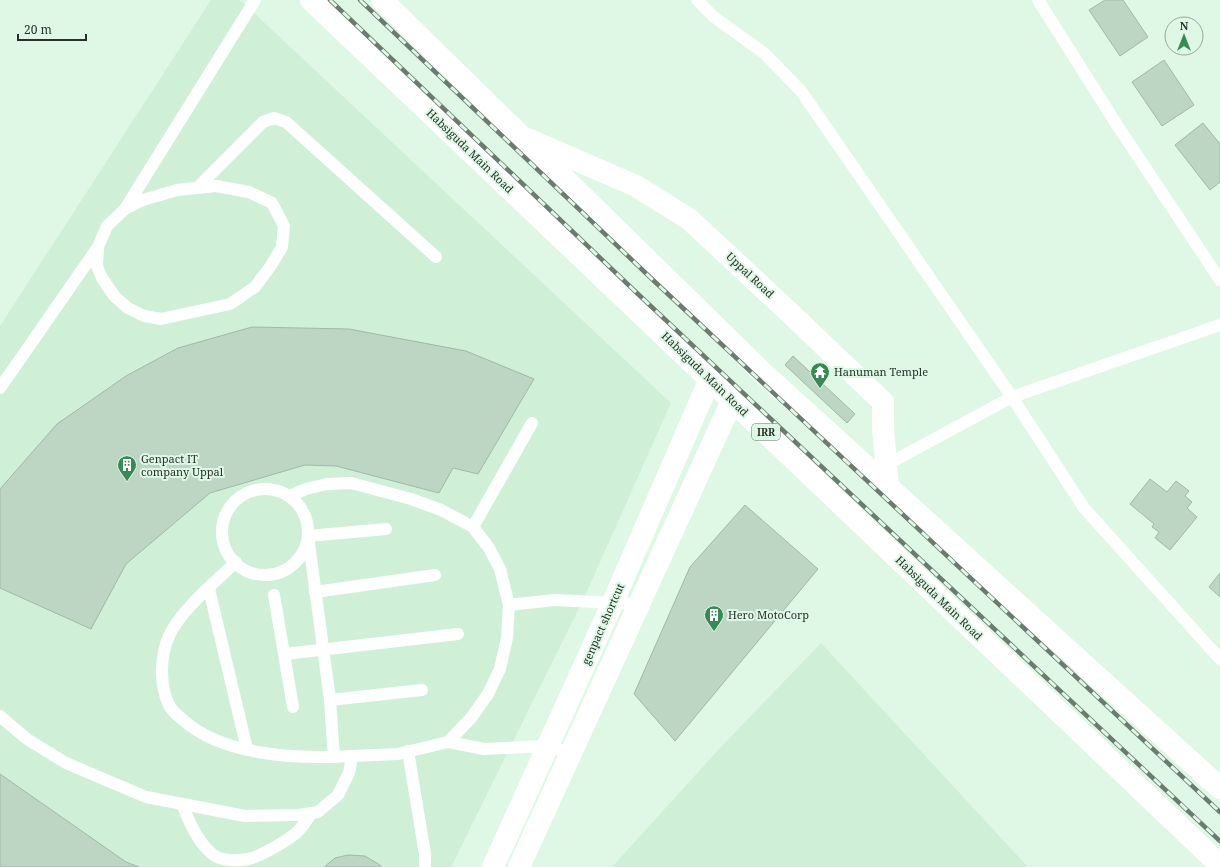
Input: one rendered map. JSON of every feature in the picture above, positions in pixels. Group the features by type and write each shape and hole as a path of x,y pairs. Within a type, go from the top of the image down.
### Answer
{"main road":[{"name":"Habsiguda Main Road","path":"311,0 1220,864"},
{"path":"382,0 763,373 1220,788"},
{"name":"Uppal Road","path":"522,137 636,186 689,219 791,314 883,402 883,428 888,487"},
{"name":"genpact shortcut","path":"493,867 613,602 710,379"},
{"path":"519,867 732,401"}],"lane":[{"path":"0,388 98,247 107,226 125,209 255,0"},
{"path":"697,0 714,17 764,53 801,91 1012,397 1084,508 1220,659"},
{"path":"1038,0 1117,125 1220,280"},
{"path":"197,188 263,122 274,118 286,122 436,257"},
{"path":"98,247 97,266 102,278 115,297 128,308 144,316 161,319 230,304 255,287 270,268 282,248 284,226 272,203 249,192 216,186 177,190 143,200 125,209"},
{"path":"886,465 1012,397 1220,325"},
{"path":"473,527 532,423"},
{"path":"290,496 306,489 327,484 351,483 417,501 441,510 473,527 489,548 500,569 509,605 506,638 500,669 488,694 475,712 448,742"},
{"path":"308,536 300,556 291,566 279,572 266,575 252,573 240,567 230,558 224,546 222,532 224,519 230,507 239,498 251,491 264,489 278,491 290,496 299,506 306,518 330,700 334,757"},
{"path":"308,536 386,529"},
{"path":"236,562 180,618 168,636 162,667 162,681 169,705 178,716 206,736 223,743 278,755 334,757 398,754 448,742 484,750 548,746 571,754"},
{"path":"315,592 435,575"},
{"path":"209,589 247,749"},
{"path":"274,595 293,707"},
{"path":"509,605 554,600 639,604"},
{"path":"285,654 458,634"},
{"path":"330,700 422,690"},
{"path":"0,716 28,738 66,763 146,797 245,816 299,815 318,812 338,795 349,773 352,756"},
{"path":"408,751 424,847 425,867"},
{"path":"182,804 191,825 201,841 213,855 226,860 248,859 275,847 298,832 311,813"}],"shaded area":[{"path":"211,0 240,0 671,403 584,598 451,867 0,867 0,326"},
{"path":"821,643 1028,867 612,867 719,749"}],"building":[{"path":"1105,0 1123,0 1148,37 1120,56 1089,10"},
{"path":"1164,60 1194,105 1162,126 1132,82"},
{"path":"1203,123 1220,144 1220,182 1210,190 1175,145"},
{"name":"Genpact IT company Uppal","path":"252,327 349,329 466,351 534,379 478,474 453,468 439,493 336,466 305,465 210,493 126,564 91,629 0,588 0,489 57,424 126,376 178,348"},
{"name":"Hanuman Temple","path":"793,356 855,414 847,423 785,365"},
{"path":"1150,479 1167,492 1176,481 1189,491 1185,496 1192,502 1187,508 1197,517 1170,550 1155,538 1159,532 1152,527 1154,524 1130,504"},
{"name":"Hero MotoCorp","path":"745,505 818,569 675,741 634,694 690,567"},
{"path":"1220,573 1220,597 1209,587"},
{"path":"0,774 126,862 139,867 0,866"},
{"path":"348,855 365,856 382,867 324,867 335,858"}],"railway":[{"path":"330,0 639,295 1220,841"},
{"path":"360,0 653,280 1220,812"}],"place":[{"name":"Hanuman Temple","path":"820,389"},
{"name":"Genpact IT company Uppal","path":"127,482"},
{"name":"Hero MotoCorp","path":"714,632"}]}
